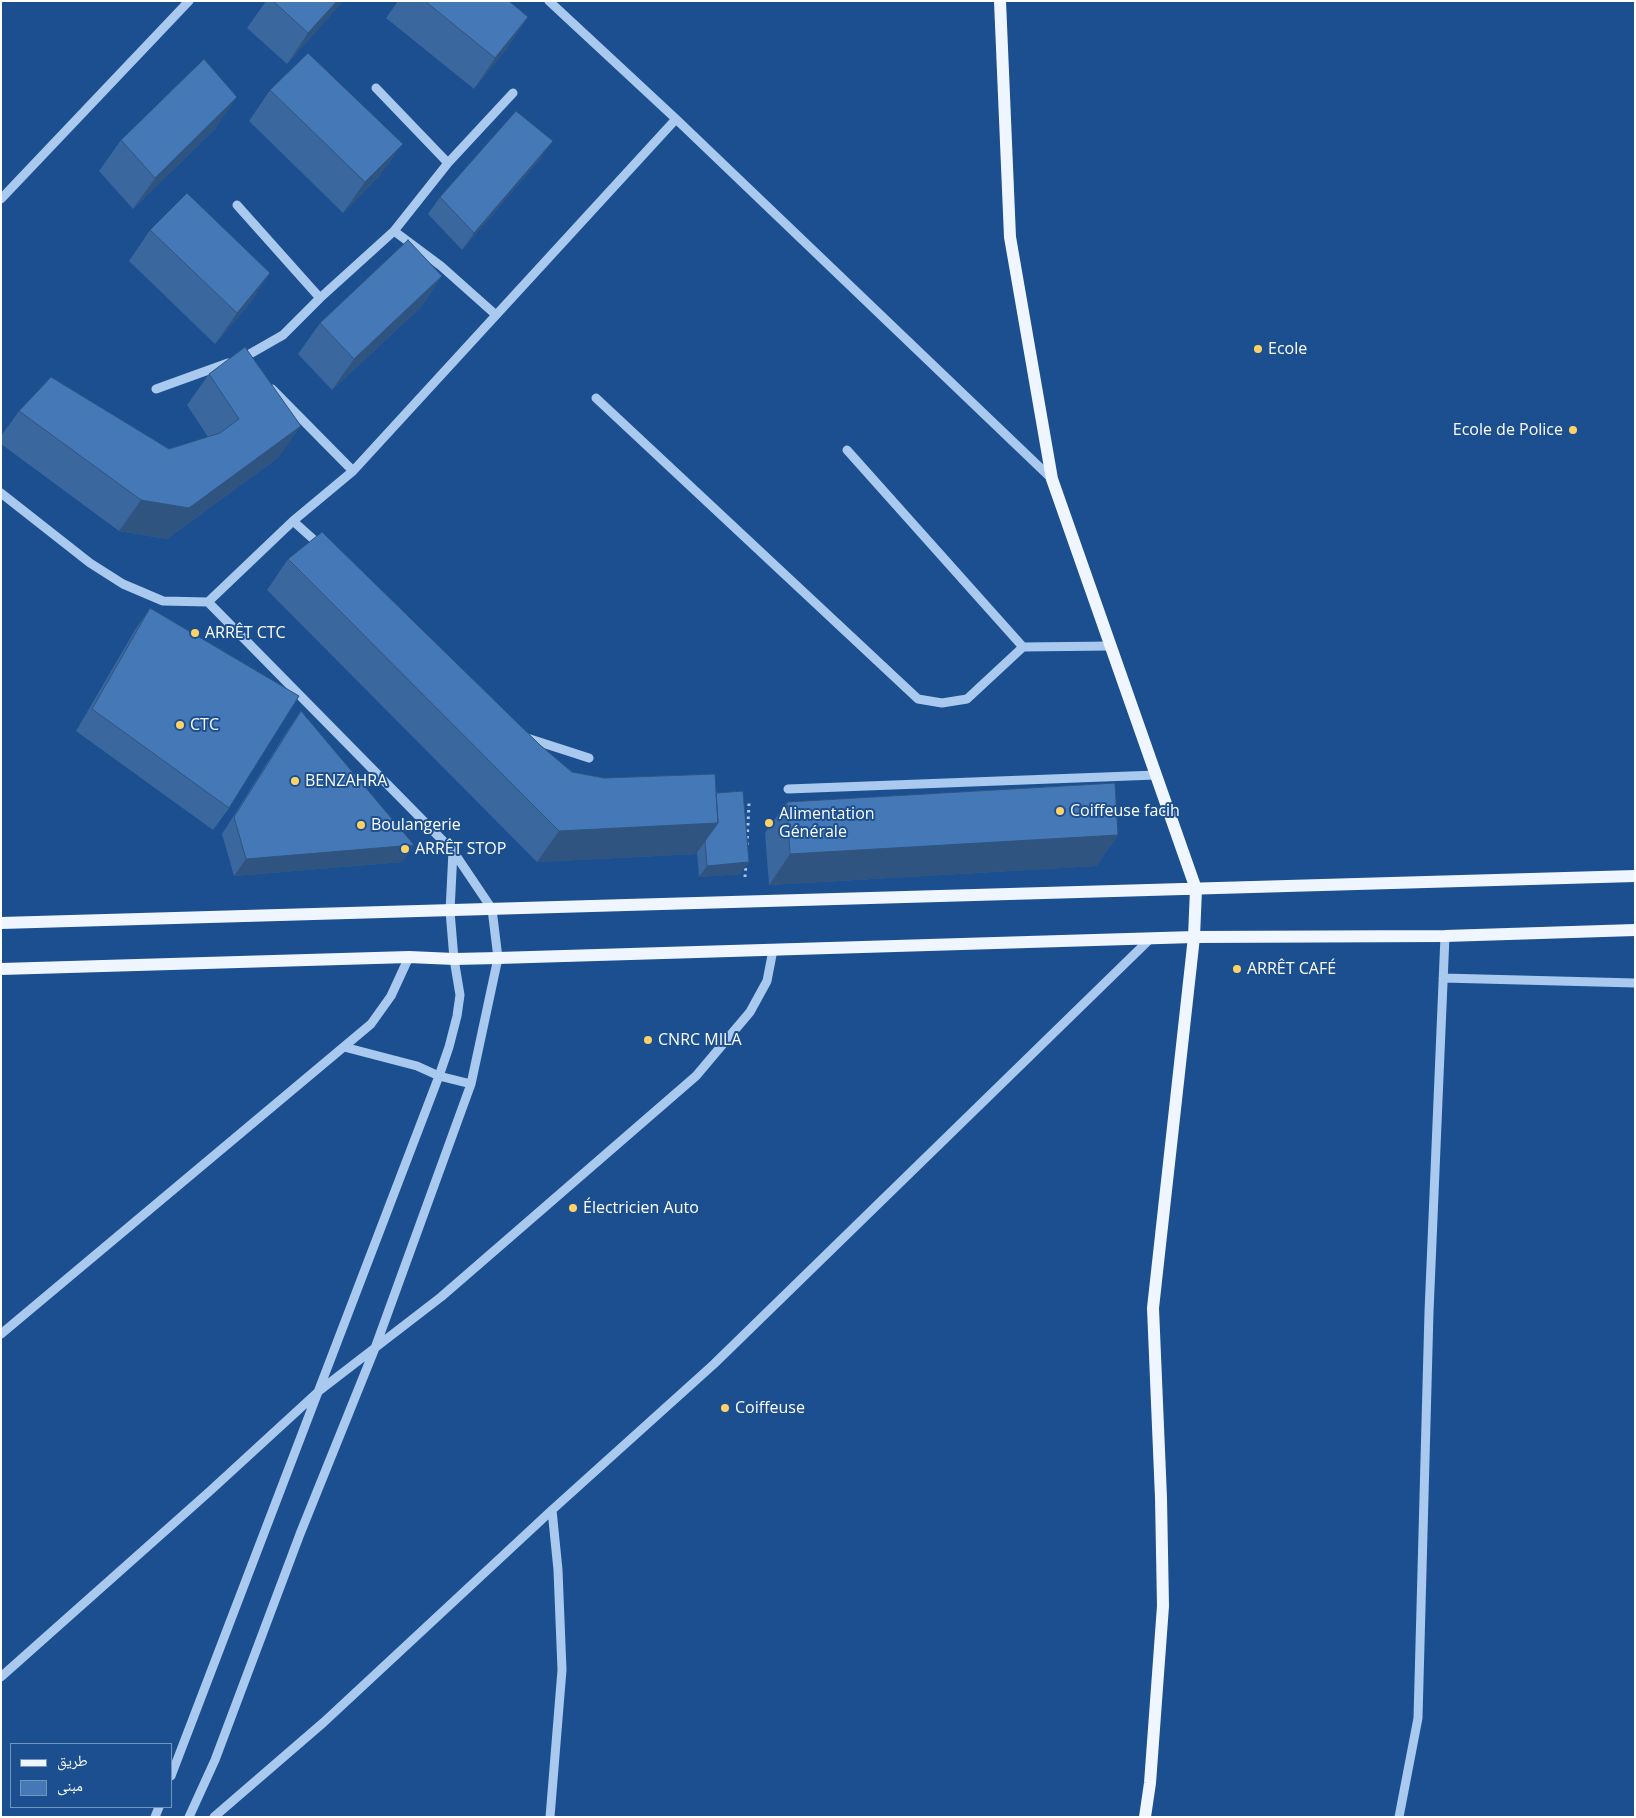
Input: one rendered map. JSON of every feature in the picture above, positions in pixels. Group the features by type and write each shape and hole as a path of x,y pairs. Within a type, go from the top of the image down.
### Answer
{"main road":[{"path":"1000,1 1010,237 1052,480 1196,889 1194,937 1153,1308 1161,1498 1163,1606 1150,1783 1145,1817"},
{"path":"1,923 1635,876"},
{"path":"1,969 410,957 498,958 1194,937 1445,936 1635,930"}],"street":[{"path":"1,199 189,1"},
{"path":"550,1 676,119 1052,480"},
{"path":"376,88 448,162"},
{"path":"156,389 242,358 283,335 320,298 394,231 448,162 513,93"},
{"path":"208,602 293,521 353,471 676,119"},
{"path":"237,205 320,298"},
{"path":"394,231 441,266 496,315"},
{"path":"242,358 248,366"},
{"path":"262,380 353,471"},
{"path":"596,398 918,699 942,703 967,699 1023,648 1111,646"},
{"path":"847,450 1023,648"},
{"path":"1,493 90,563 122,584 163,601 208,602 453,851 492,909 498,958 471,1084 375,1348 300,1534 215,1760 189,1817"},
{"path":"293,521 327,552"},
{"path":"514,734 589,758"},
{"path":"788,789 1156,775"},
{"path":"172,1773 439,1076 457,1016 460,995 454,959 450,911 453,851"},
{"path":"1399,1817 1418,1718 1429,1312 1445,936"},
{"path":"214,1817 324,1722 552,1510 714,1364 1150,939"},
{"path":"1,1677 319,1391 441,1297 696,1076 750,1012 767,982 773,950"},
{"path":"1,1334 370,1024 391,996 410,957"},
{"path":"1443,978 1635,983"},
{"path":"344,1047 417,1066 439,1076 471,1084"},
{"path":"550,1817 562,1670 558,1570 552,1510"}],"path":[{"path":"747,849 749,803"},
{"path":"745,877 746,858"}],"building":[{"path":"273,1 337,1 308,33"},
{"path":"425,1 509,1 528,17 495,58"},
{"path":"308,53 403,144 365,182 270,90"},
{"path":"204,59 237,97 155,178 121,140"},
{"path":"516,111 553,141 474,233 440,197"},
{"path":"187,193 270,273 237,313 150,230"},
{"path":"408,240 442,276 354,359 320,323"},
{"path":"245,347 301,426 189,508 141,500 19,411 51,377 169,449 220,433 239,419 209,374"},
{"path":"322,532 540,745 572,772 604,778 715,774 718,823 559,831 288,559"},
{"name":"CTC","path":"150,608 299,696 229,808 92,709"},
{"name":"BENZAHRA","path":"301,711 414,845 246,859 234,817"},
{"path":"1115,783 1118,835 790,854 787,802"},
{"path":"743,791 749,862 707,866 705,841 718,823 716,793"}],"place":[{"name":"Ecole","path":"1258,349"},
{"name":"Ecole de Police","path":"1573,430"},
{"name":"ARRÊT CTC","path":"195,633"},
{"name":"CTC","path":"180,725"},
{"name":"BENZAHRA","path":"295,781"},
{"name":"Coiffeuse facih","path":"1060,811"},
{"name":"Alimentation Générale","path":"769,823"},
{"name":"Boulangerie","path":"361,825"},
{"name":"ARRÊT STOP","path":"405,849"},
{"name":"ARRÊT CAFÉ","path":"1237,969"},
{"name":"CNRC MILA","path":"648,1040"},
{"name":"Électricien Auto","path":"573,1208"},
{"name":"Coiffeuse","path":"725,1408"}]}
